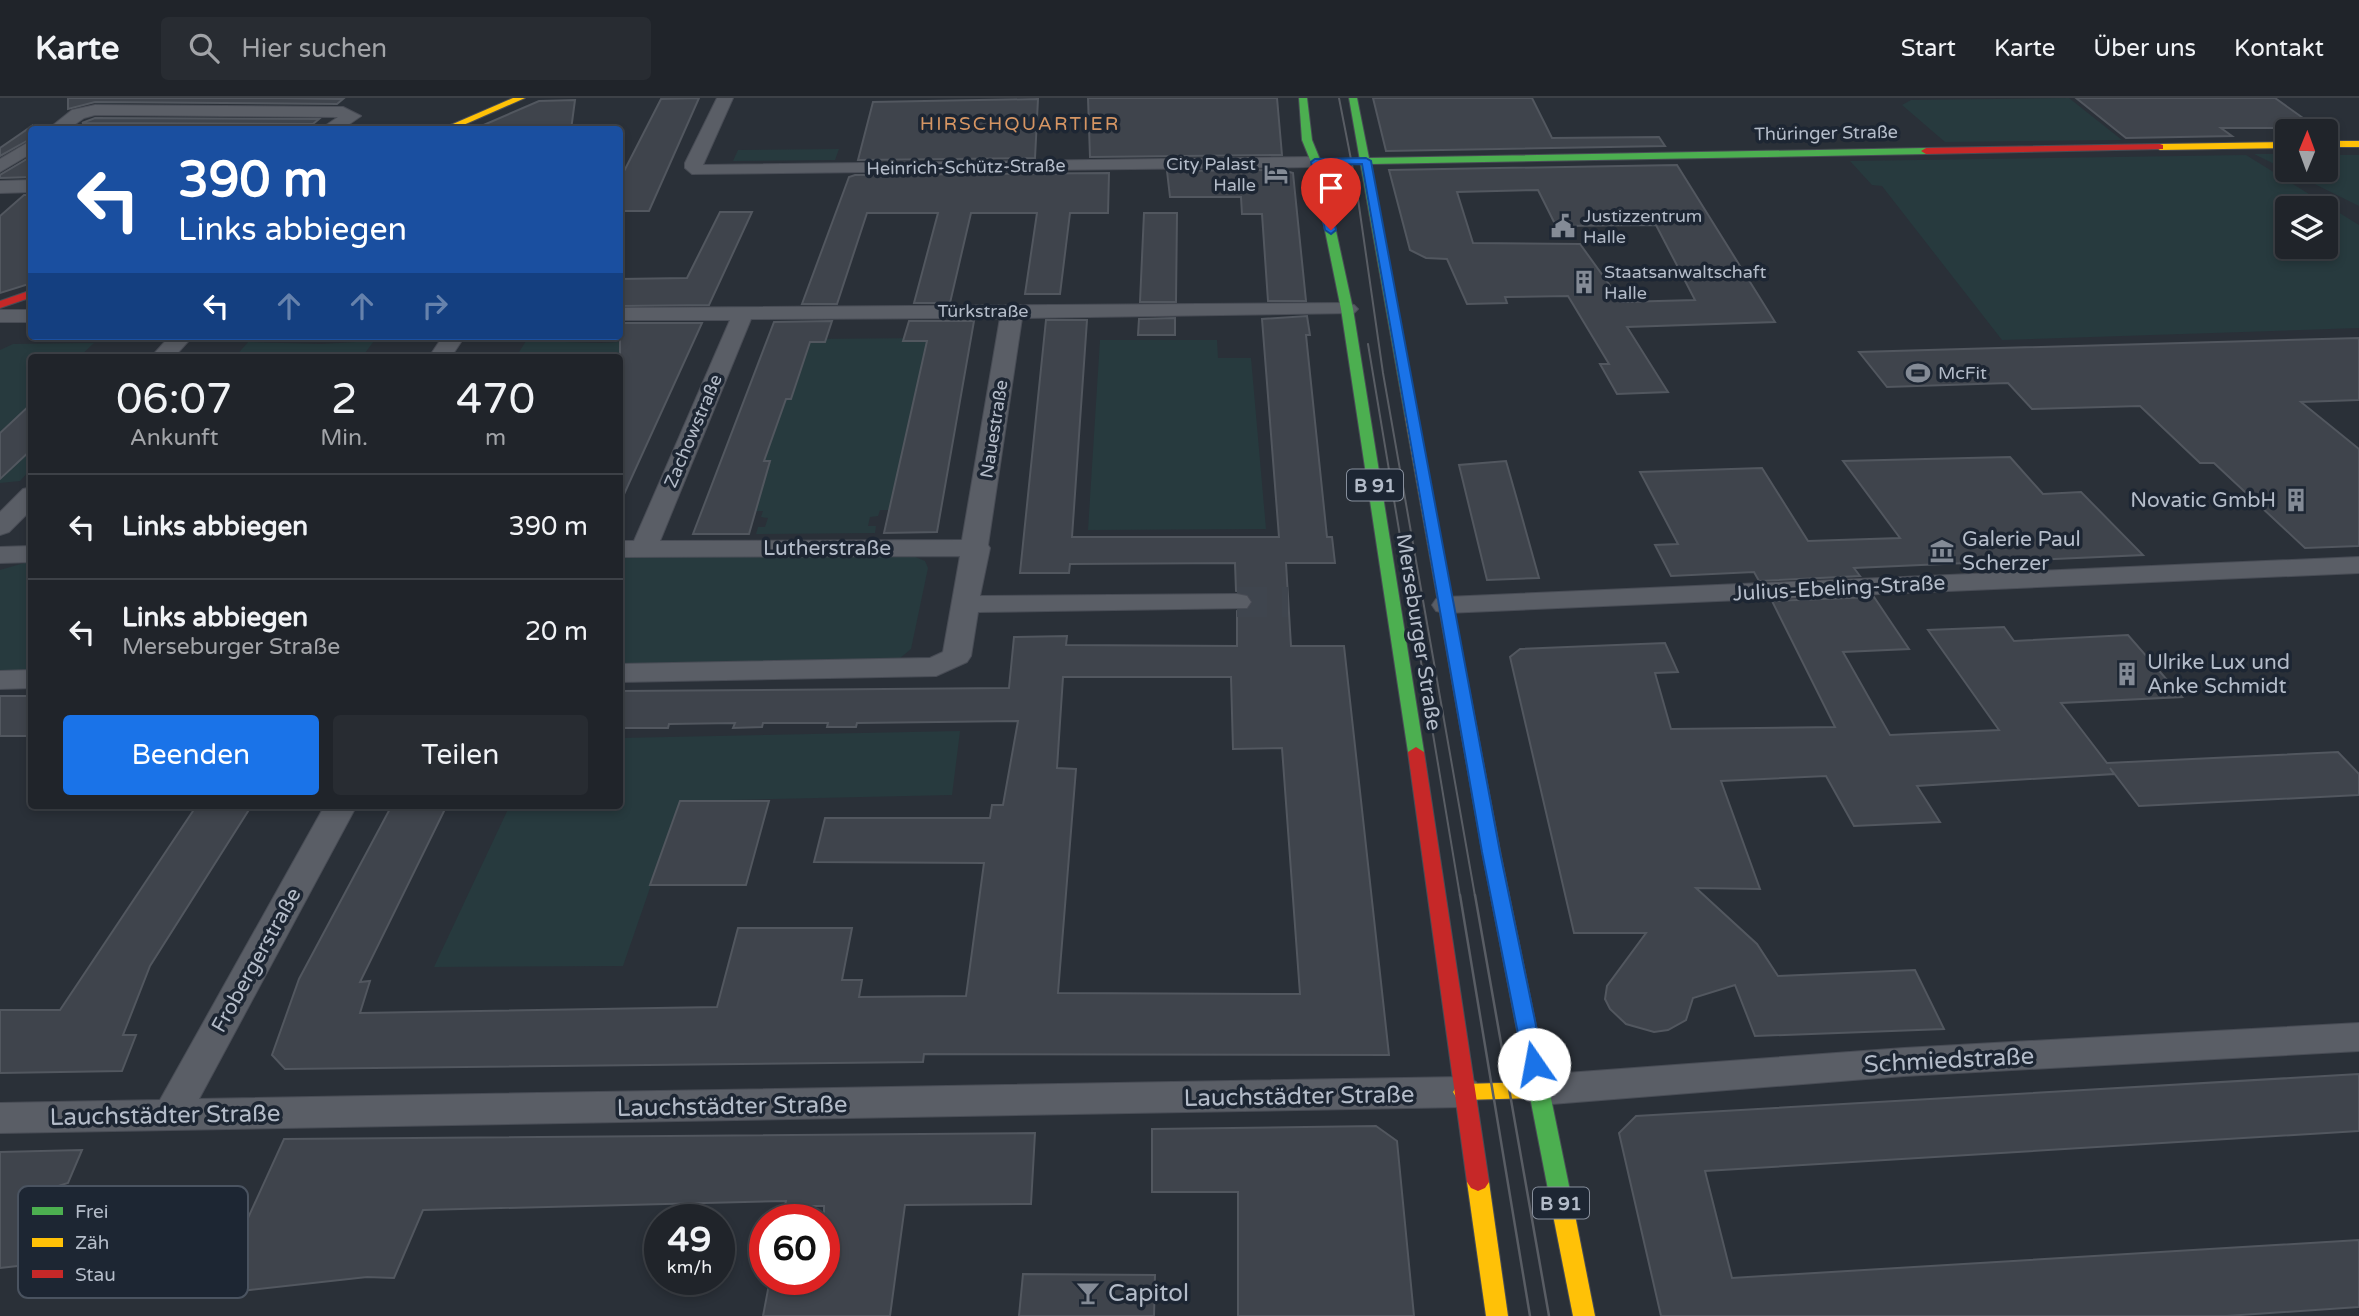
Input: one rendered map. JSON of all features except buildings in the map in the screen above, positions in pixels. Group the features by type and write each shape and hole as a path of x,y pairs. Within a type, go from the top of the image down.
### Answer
{"main road":[{"path":"453,126 521,98"},
{"name":"Merseburger Straße","path":"1303,98 1307,140 1331,162 1347,309 1408,692 1497,1316"},
{"name":"Merseburger Straße","path":"1353,98 1491,852 1584,1316"},
{"path":"2338,145 2359,144"},
{"name":"Thüringer Straße","path":"1331,162 2275,145"},
{"path":"0,305 28,294"},
{"path":"1463,1092 1539,1090"}],"street":[{"name":"Heinrich-Schütz-Straße","path":"724,98 694,163 694,168 698,170 1331,162"},
{"path":"61,126 78,114 95,110 343,112 353,116 334,126"},
{"path":"0,167 28,148"},
{"path":"0,187 28,186"},
{"name":"Türkstraße","path":"623,314 1347,309"},
{"name":"Nauestraße","path":"976,548 1012,311"},
{"name":"Zachowstraße","path":"632,549 743,313"},
{"path":"0,316 28,316"},
{"path":"165,354 178,340"},
{"path":"0,527 28,498"},
{"path":"623,673 936,667 957,656 976,548"},
{"name":"Lutherstraße","path":"632,549 976,548"},
{"path":"0,555 28,554"},
{"name":"Julius-Ebeling-Straße","path":"1446,605 2359,565"},
{"path":"966,604 1237,602"},
{"path":"0,680 28,679"},
{"name":"Frobergerstraße","path":"171,1116 339,809"},
{"name":"Schmiedstraße","path":"1539,1090 1904,1062 2359,1037"},
{"name":"Lauchstädter Straße","path":"0,1118 1463,1092"}],"green space":[{"path":"2069,98 2122,140 1945,142 1902,105 1911,100"},
{"path":"839,149 835,160 733,161 738,150"},
{"path":"2254,154 2275,154 2275,164"},
{"path":"2246,155 2275,173 2275,182 2290,182 2312,196 2275,196 2275,259 2338,259 2338,212 2359,225 2359,328 2002,340 1882,186 1872,185 1850,161"},
{"path":"2338,155 2359,155 2359,206 2311,182 2338,182"},
{"path":"932,338 896,510 880,510 878,516 870,517 868,526 876,526 875,533 756,534 758,527 765,527 768,518 761,517 763,511 748,511 805,339"},
{"path":"654,340 623,394 623,354 518,354 526,341 601,343"},
{"path":"1100,340 1217,340 1218,358 1251,358 1266,529 1088,530"},
{"path":"374,341 364,354 238,354 248,342 321,344"},
{"path":"94,343 82,354 28,354 28,406 0,434 0,350 13,344"},
{"path":"23,456 28,456 28,472 20,481 0,483 0,479"},
{"path":"908,554 925,561 928,568 911,649 899,659 879,664 623,667 623,556"},
{"path":"28,562 28,674 0,674 0,570"},
{"path":"960,731 952,795 680,801 623,966 434,967 508,809 623,809 623,738"}],"tunnel":[{"path":"1237,602 1288,602"}],"tram line":[{"path":"1339,98 1356,185 1383,373 1475,896"},
{"path":"1368,344 1460,896"},
{"path":"1460,895 1530,1316"},
{"path":"1475,895 1549,1316"}],"traffic: fast":[{"path":"1303,98 1307,140 1316,162 1347,309 1416,752"},
{"path":"1353,98 1411,416"},
{"path":"1366,161 1926,151"},
{"path":"1492,856 1563,1210"}],"traffic: slow":[{"path":"453,126 521,98"},
{"path":"2338,144 2359,144"},
{"path":"2160,147 2275,145"},
{"path":"1411,416 1492,856"},
{"path":"1463,1092 1539,1090"},
{"path":"1478,1182 1497,1316"},
{"path":"1563,1210 1584,1316"}],"traffic: jam":[{"path":"1926,151 2160,147"},
{"path":"0,305 28,294"},
{"path":"1416,752 1478,1182"}],"place":[{"name":"City Palast Halle","path":"1276,174"},
{"name":"Justizzentrum Halle","path":"1563,226"},
{"name":"Staatsanwaltschaft Halle","path":"1584,282"},
{"name":"McFit","path":"1918,373"},
{"name":"Novatic GmbH","path":"2296,500"},
{"name":"Galerie Paul Scherzer","path":"1942,551"},
{"name":"Ulrike Lux und Anke Schmidt","path":"2127,674"},
{"name":"Capitol","path":"1088,1293"}],"district":[{"name":"HIRSCHQUARTIER","path":"1020,123"}],"route":[{"path":"1331,230 1315,162 1366,161 1491,852 1534,1064"}]}
